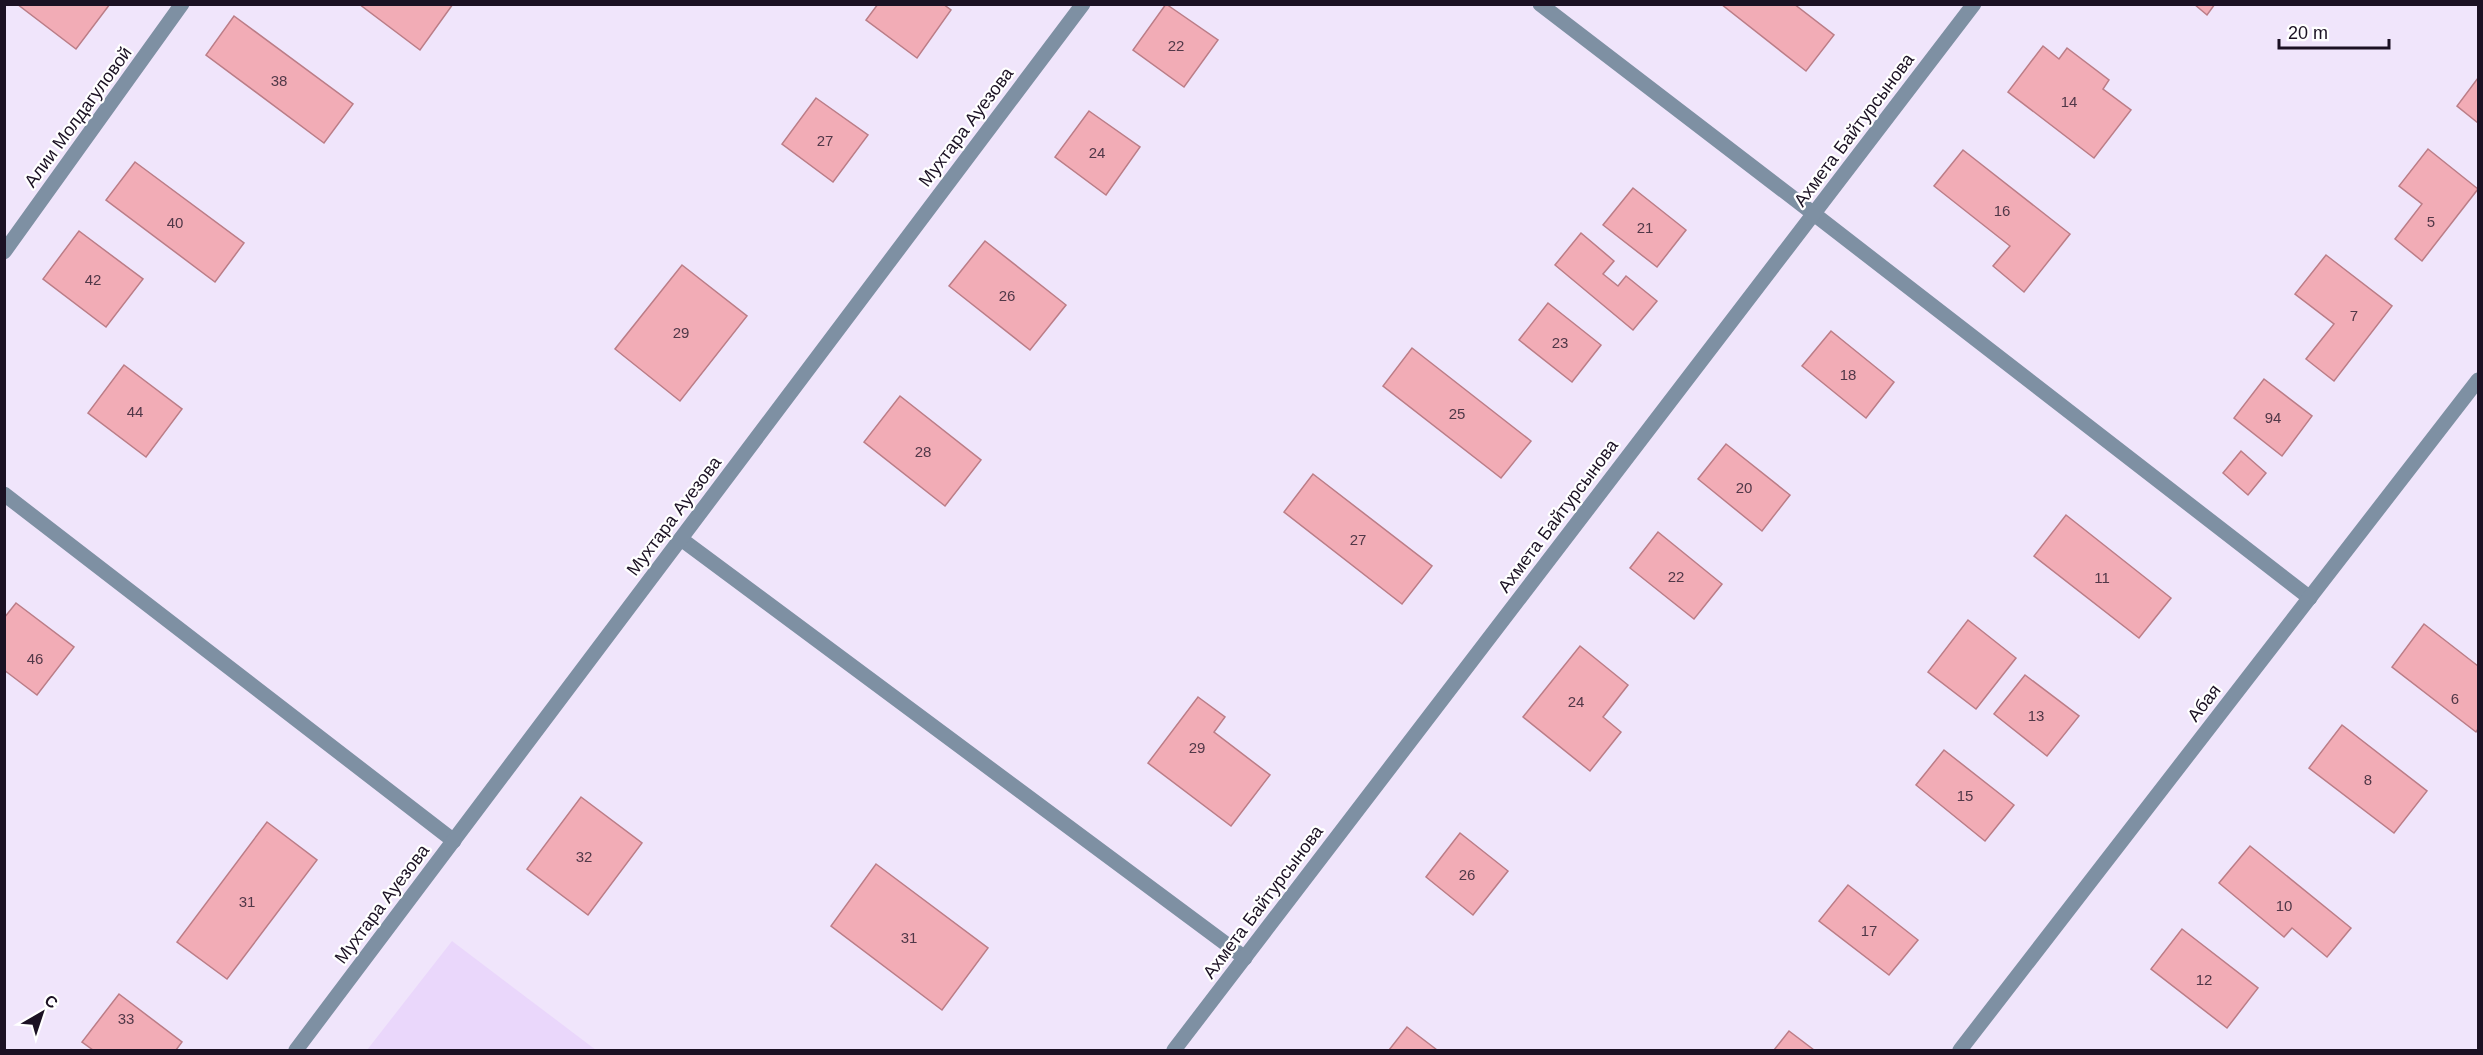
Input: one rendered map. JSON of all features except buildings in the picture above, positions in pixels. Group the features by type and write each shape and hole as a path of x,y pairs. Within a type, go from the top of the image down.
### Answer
{"street":[{"name":"Алии Молдагуловой","path":"4,252 182,4"},
{"name":"Мухтара Ауезова","path":"296,1050 1083,4"},
{"path":"1540,4 1814,213 2310,598"},
{"name":"Ахмета Байтурсынова","path":"1174,1050 1974,4"},
{"name":"Абая","path":"1960,1050 2478,380"},
{"path":"4,494 454,841"},
{"path":"681,539 1245,958"}],"shaded area":[{"path":"452,941 596,1050 367,1050"}]}
